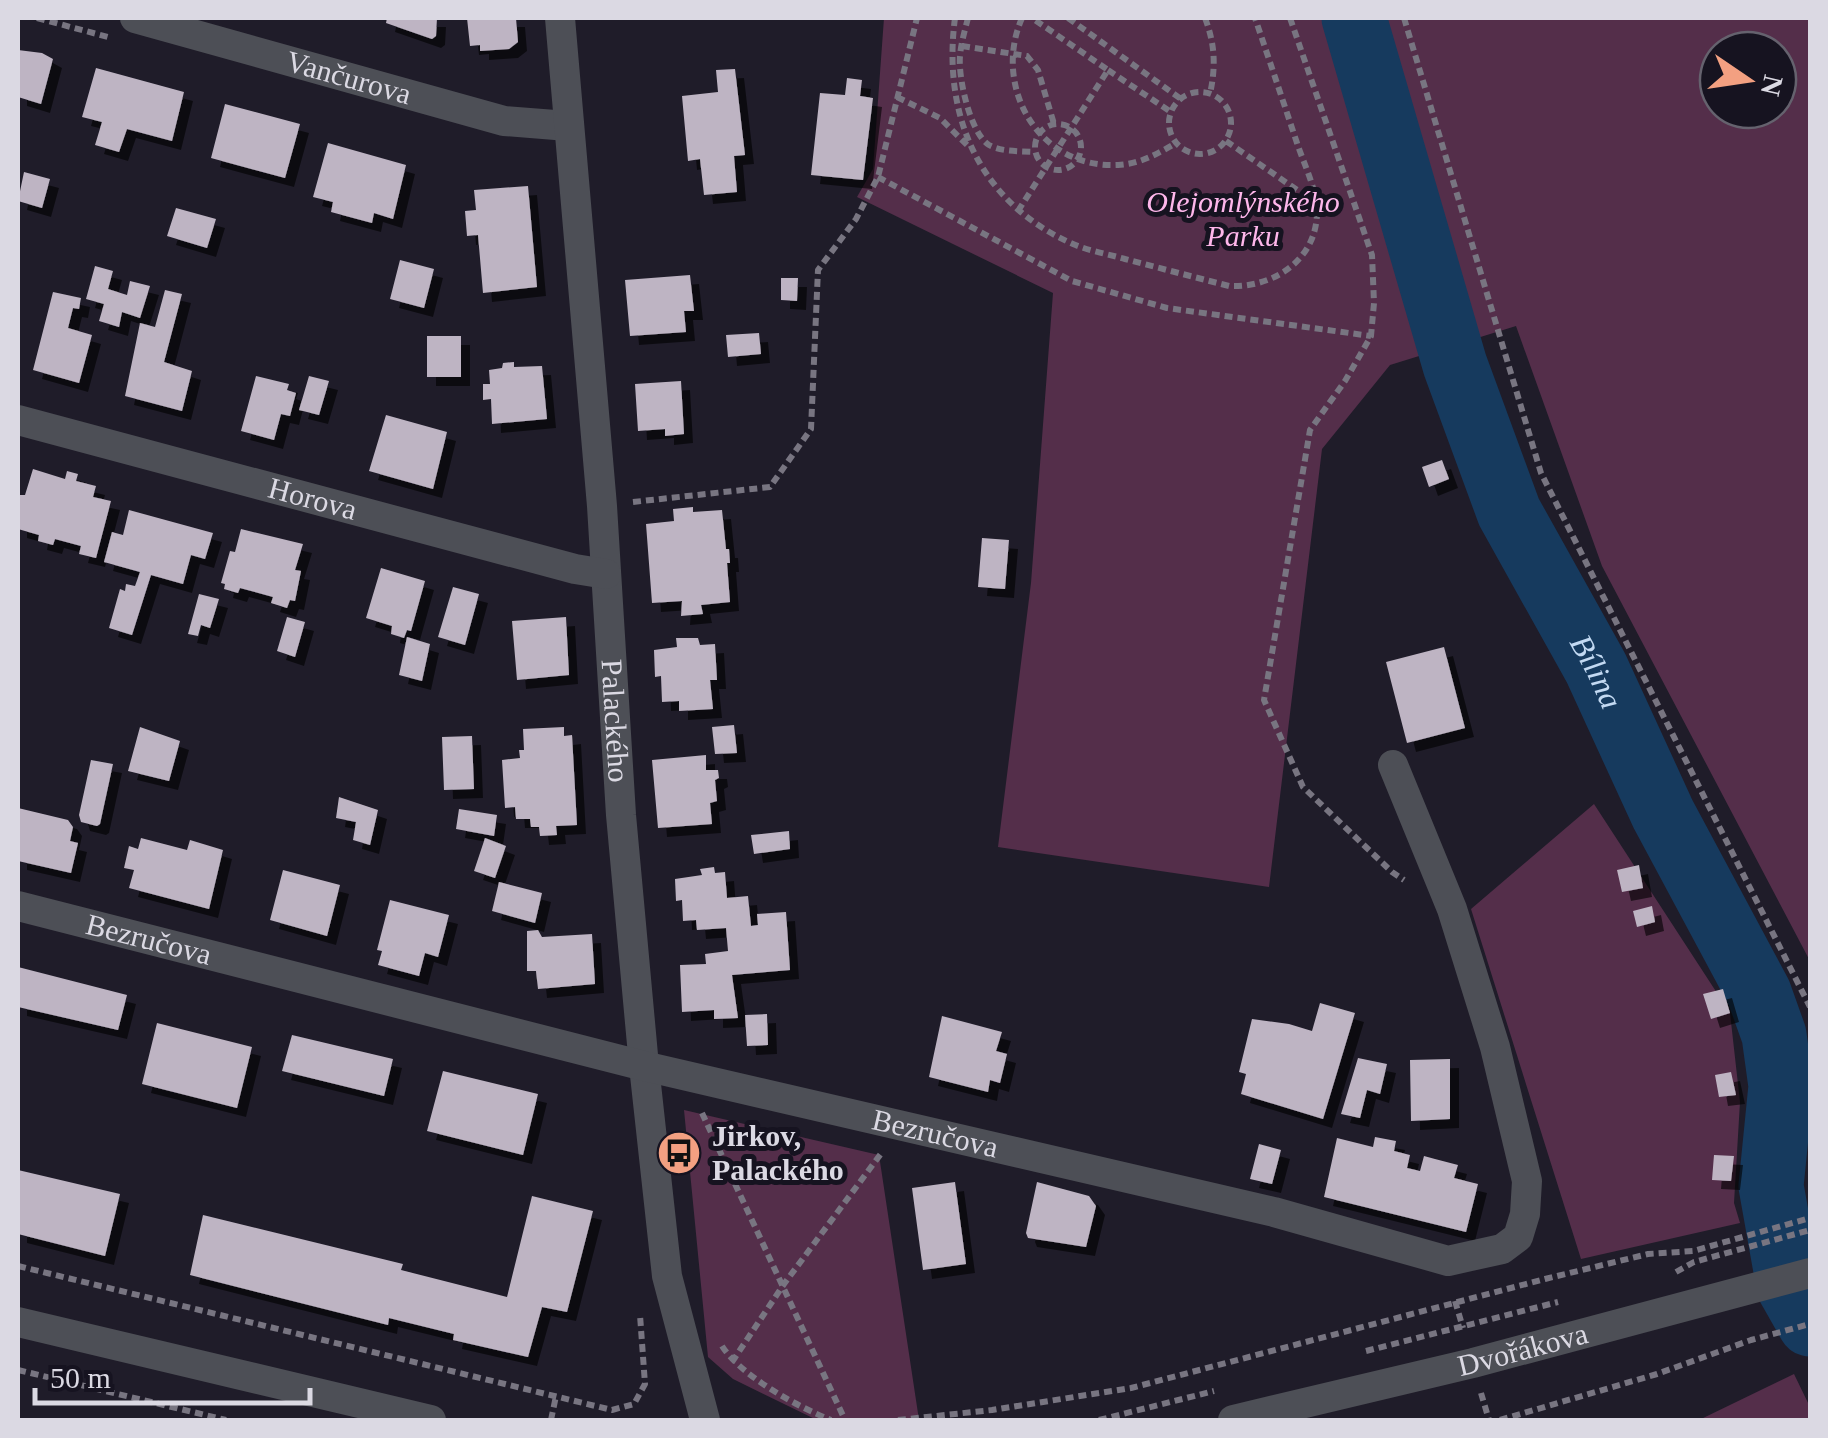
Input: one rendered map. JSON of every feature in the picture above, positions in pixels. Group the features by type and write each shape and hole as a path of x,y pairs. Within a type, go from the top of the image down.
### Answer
{"street":[{"name":"Palackého","path":"560,18 644,1066 667,1276 705,1420"},
{"name":"Vančurova","path":"124,28 504,121 568,126"},
{"name":"Horova","path":"18,420 575,569 606,574"},
{"name":"Bezručova","path":"18,906 644,1066 1274,1212 1448,1261 1502,1249 1518,1236 1528,1181 1495,1047 1452,908 1393,765"},
{"name":"Dvořákova","path":"1233,1420 1473,1364 1810,1273"},
{"path":"18,1322 431,1420"}],"path":[{"path":"37,18 124,28"},
{"path":"602,506 770,488 812,429 818,270 856,218 878,177 917,18"},
{"path":"955,18 951,81 974,152"},
{"path":"968,18 960,59 966,101 980,136 989,145 1002,149 1036,152"},
{"path":"1022,18 1011,53 1012,81 1021,107 1057,148 1077,158 1117,165 1148,158 1176,143"},
{"path":"1032,18 1171,112"},
{"path":"1068,18 1181,99"},
{"path":"1205,18 1213,38 1216,66 1210,94"},
{"path":"897,97 940,118 974,152 998,191 1018,211 1076,246 1229,286 1247,287 1277,278 1304,254 1312,235 1316,203 1255,18"},
{"path":"1290,18 1372,255 1374,303 1371,336 1310,430 1264,700 1303,787 1392,872 1452,908"},
{"path":"1404,18 1541,474 1810,1006"},
{"path":"962,46 1027,56 1034,62 1054,124"},
{"path":"1018,211 1108,70"},
{"path":"1200,92 1226,105 1232,123 1226,142 1201,155 1183,150 1169,128 1171,112 1181,99 1200,92"},
{"path":"1054,124 1070,128 1079,138 1077,158 1064,169 1046,167 1036,152 1040,133 1054,124"},
{"path":"1226,142 1316,203"},
{"path":"878,177 1072,281 1166,308 1371,336"},
{"path":"695,1098 845,1420"},
{"path":"732,1362 784,1284 902,1126"},
{"path":"898,1420 1131,1388 1455,1302 1648,1254 1693,1251 1810,1218"},
{"path":"1666,1277 1694,1262 1810,1230"},
{"path":"18,1266 612,1410 634,1404 645,1384 640,1309"},
{"path":"1455,1302 1462,1325 1573,1299"},
{"path":"1500,1420 1810,1324"},
{"path":"722,1345 732,1362 830,1420"},
{"path":"18,1370 226,1420"},
{"path":"551,1420 556,1396"}],"green space":[{"name":"Olejomlýnského Parku","path":"884,18 1810,18 1810,961 1602,566 1516,326 1390,365 1322,449 1269,887 998,847 1031,583 1053,293 857,197 873,169"},
{"path":"1594,804 1730,1013 1740,1102 1734,1203 1740,1223 1581,1259 1471,909"},
{"path":"684,1110 879,1155 919,1420 817,1420 733,1379 708,1357"},
{"path":"1794,1374 1810,1407 1810,1420 1699,1420"}],"building":[{"path":"387,18 437,18 436,36 432,39 386,23"},
{"path":"467,18 516,18 518,42 509,49 480,51 480,45 470,46"},
{"path":"18,50 42,53 53,59 41,104 18,97"},
{"path":"96,68 184,92 172,141 127,129 119,152 95,145 102,122 82,117"},
{"path":"735,69 745,155 734,156 737,192 704,195 700,159 688,161 682,96 718,92 716,70"},
{"path":"847,78 862,80 860,96 873,98 863,180 811,175 820,93 845,95"},
{"path":"225,104 300,124 285,178 211,158"},
{"path":"328,143 406,165 393,219 374,213 372,223 331,212 333,202 313,197"},
{"path":"24,172 50,179 42,208 18,201"},
{"path":"528,186 537,287 483,293 478,235 467,236 465,211 476,210 474,190"},
{"path":"176,208 216,219 207,248 167,236"},
{"path":"400,260 434,269 424,308 390,299"},
{"path":"95,266 113,271 108,289 127,295 130,281 150,286 140,318 122,312 119,327 99,321 104,304 86,299"},
{"path":"690,275 694,311 684,311 686,332 630,336 625,280"},
{"path":"781,278 798,278 797,301 781,300"},
{"path":"165,290 182,294 164,362 192,371 182,411 125,396 140,323 155,327"},
{"path":"53,292 81,298 79,309 73,308 68,328 92,335 79,383 33,370"},
{"path":"759,333 761,354 728,357 726,335"},
{"path":"427,336 461,336 461,377 427,377"},
{"path":"514,362 514,367 542,366 547,419 492,424 491,399 483,400 483,384 490,384 489,370"},
{"path":"256,376 289,384 287,390 296,393 290,416 281,414 274,440 241,431"},
{"path":"309,376 329,381 319,415 299,410"},
{"path":"681,381 684,434 665,436 665,429 638,431 635,384"},
{"path":"386,415 447,432 433,489 369,471"},
{"path":"1442,460 1449,479 1429,487 1422,467"},
{"path":"33,469 65,479 67,471 78,474 76,481 96,486 93,497 111,501 96,558 79,554 81,546 55,539 53,545 38,541 39,535 18,529 18,495 25,495"},
{"path":"693,507 693,512 722,510 729,549 730,602 701,605 703,614 681,616 682,601 652,603 646,524 674,521 673,509"},
{"path":"129,510 213,533 205,559 191,555 183,584 151,575 132,635 109,628 120,589 125,591 126,584 135,586 140,572 104,562 112,532 123,535"},
{"path":"241,529 303,544 295,570 301,571 295,601 290,600 287,608 271,603 273,597 240,588 238,593 224,589 225,584 221,583 230,551 235,552"},
{"path":"982,538 1009,540 1005,589 978,587"},
{"path":"381,568 425,581 411,631 407,630 404,638 391,634 392,626 366,618"},
{"path":"453,587 479,594 465,645 438,637"},
{"path":"199,594 219,599 210,628 201,625 198,636 188,634"},
{"path":"287,617 305,622 295,657 277,651"},
{"path":"566,617 569,675 517,680 512,621"},
{"path":"407,637 430,644 422,681 399,675"},
{"path":"676,638 698,638 700,645 715,644 717,680 710,680 713,709 679,711 679,701 662,702 661,676 655,677 654,650 677,647"},
{"path":"1444,647 1465,728 1407,743 1386,662"},
{"path":"734,725 737,753 715,754 712,727"},
{"path":"140,727 180,741 169,781 128,771"},
{"path":"564,727 564,736 572,735 577,825 556,826 557,835 540,836 539,827 531,827 530,819 516,819 515,807 505,808 502,760 520,758 519,750 524,750 523,729"},
{"path":"472,736 474,789 444,790 442,737"},
{"path":"706,755 706,770 718,770 719,778 715,780 717,801 710,803 712,824 658,828 652,760"},
{"path":"91,760 113,764 97,826 81,822 79,815"},
{"path":"339,797 378,810 370,845 353,840 356,822 336,818"},
{"path":"18,808 68,820 73,827 70,841 78,843 71,873 18,861"},
{"path":"459,809 497,815 494,836 456,829"},
{"path":"789,831 790,849 754,854 751,835"},
{"path":"141,838 187,850 190,840 223,850 209,909 129,888 134,870 124,868 129,846 138,849"},
{"path":"485,838 506,846 495,878 474,871"},
{"path":"1639,865 1643,888 1622,892 1617,870"},
{"path":"714,867 715,873 725,872 727,898 748,896 751,926 758,925 757,914 786,912 790,970 732,975 738,1018 714,1019 714,1010 682,1012 680,965 706,964 705,954 728,951 726,928 697,930 696,920 683,921 682,900 676,901 675,879 702,875 700,869"},
{"path":"283,870 340,885 327,936 270,920"},
{"path":"499,882 542,893 535,923 492,911"},
{"path":"390,900 449,915 438,957 425,953 419,976 378,965 382,951 377,950"},
{"path":"1652,906 1655,922 1637,927 1633,911"},
{"path":"538,930 542,937 592,934 595,984 538,989 536,971 527,971 527,931"},
{"path":"18,967 127,995 118,1030 18,1007"},
{"path":"1723,989 1730,1013 1711,1019 1703,994"},
{"path":"1320,1003 1355,1013 1323,1119 1241,1094 1246,1074 1239,1072 1252,1019 1312,1031"},
{"path":"767,1014 768,1045 747,1046 745,1015"},
{"path":"942,1016 1002,1032 996,1051 1007,1054 1000,1083 990,1080 988,1092 929,1077"},
{"path":"157,1023 252,1047 237,1108 142,1084"},
{"path":"292,1035 393,1059 384,1096 282,1071"},
{"path":"1358,1058 1387,1064 1380,1094 1367,1090 1360,1118 1341,1114"},
{"path":"1450,1059 1450,1119 1411,1121 1410,1060"},
{"path":"443,1071 538,1094 523,1155 427,1131"},
{"path":"1731,1072 1736,1095 1719,1097 1715,1075"},
{"path":"1375,1137 1396,1141 1394,1151 1410,1155 1407,1168 1420,1171 1424,1156 1458,1165 1454,1178 1478,1184 1466,1232 1324,1197 1337,1138 1373,1147"},
{"path":"1259,1144 1281,1150 1272,1184 1250,1179"},
{"path":"1714,1155 1734,1156 1731,1181 1712,1180"},
{"path":"18,1170 120,1194 105,1256 18,1234"},
{"path":"955,1182 966,1264 923,1270 912,1188"},
{"path":"1037,1182 1089,1196 1096,1206 1086,1247 1028,1238"},
{"path":"532,1196 593,1211 567,1312 542,1307 528,1357 453,1340 454,1334 389,1318 388,1325 190,1275 203,1215 403,1264 401,1270 507,1297"}],"waterway":[{"name":"Bílina","path":"1354,18 1455,365 1509,512 1596,668 1663,814 1759,993 1774,1035 1781,1086 1771,1186 1789,1287 1810,1324"}],"place":[{"name":"Jirkov, Palackého","path":"679,1153"}]}
